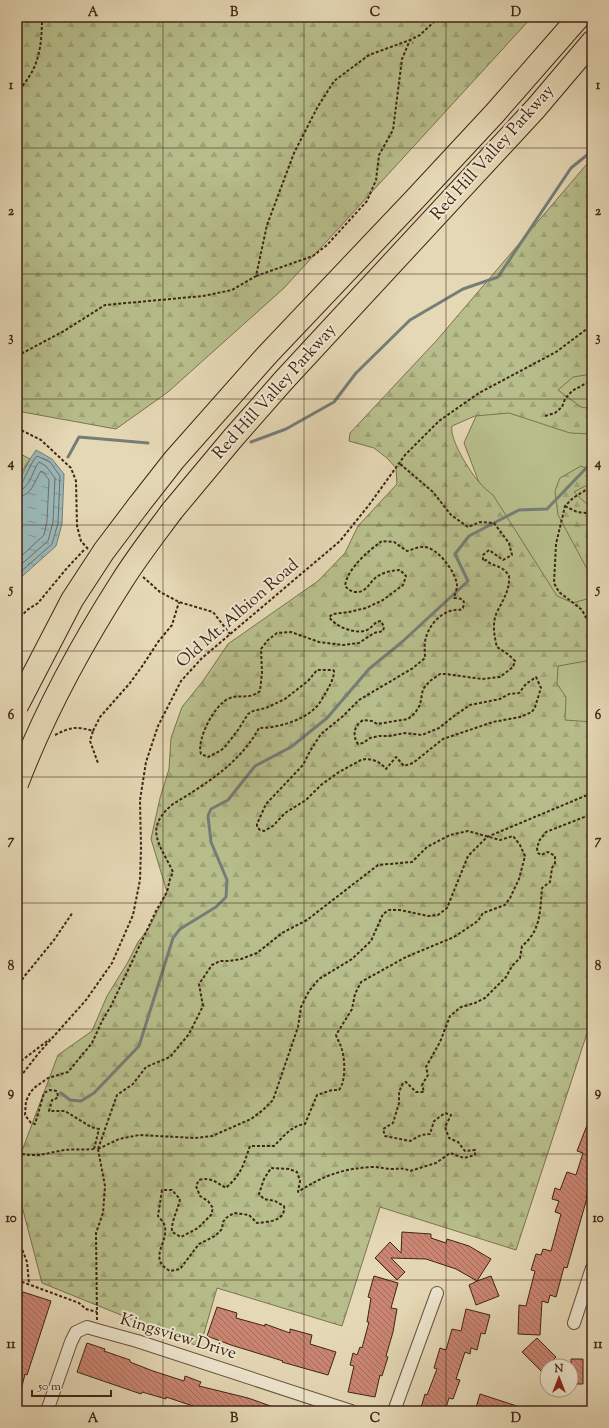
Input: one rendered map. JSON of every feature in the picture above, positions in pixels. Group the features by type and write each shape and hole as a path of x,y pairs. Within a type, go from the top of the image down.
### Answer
{"highway":[{"name":"Red Hill Valley Parkway","path":"17,706 72,600 104,551 174,460 262,360 490,119 579,17"},
{"name":"Red Hill Valley Parkway","path":"17,784 46,716 63,681 122,580 172,511 284,380 536,108 592,42"}],"street":[{"path":"574,1323 592,1268"},
{"path":"394,1411 437,1293"},
{"name":"Kingsview Drive","path":"47,1411 71,1342 76,1332 87,1328 137,1341 351,1411"}],"path":[{"path":"17,94 32,71 37,58 42,39 42,17"},
{"path":"256,276 267,225 294,153 317,108 334,81 369,55 420,35 439,17"},
{"path":"410,40 413,43"},
{"path":"17,356 64,331 105,305 203,296 232,290 256,276 313,256 328,245 367,201 376,180 379,155 393,130 402,59 410,40"},
{"name":"Old Mt. Albion Road","path":"17,1081 38,1054 86,1000 112,963 133,915 140,880 140,800 146,762 158,726 181,681 202,658 340,541 369,505 399,463 439,421 479,393 556,352 592,325"},
{"path":"544,416 555,413 562,407 565,399 572,391 592,380"},
{"path":"94,1149 99,1129 92,1127 65,1111 49,1111 50,1103 58,1097 57,1092 50,1090 44,1093 35,1124 31,1123 25,1114 26,1101 30,1093 48,1078 68,1072 92,1043 156,911 167,892 173,872 158,843 157,821 173,804 214,778 230,765 260,728 268,728 289,723 308,714 315,709 329,688 334,671 317,670 308,681 285,699 266,708 252,711 248,714 238,730 220,752 208,757 201,754 200,746 204,734 218,706 230,698 247,697 260,691 262,673 261,649 268,640 277,633 290,632 319,642 354,645 363,642 374,633 383,631 384,627 381,621 377,622 368,630 353,632 334,623 329,617 333,614 366,608 383,600 403,585 406,576 400,570 395,570 379,575 368,587 360,592 354,592 345,586 351,570 369,551 382,541 394,542 407,551 422,546 433,550 442,556 455,575 458,587 454,598 462,599 464,602 463,608 444,613 429,630 425,640 425,658 413,668 359,700 342,717 321,734 303,765 266,804 257,824 257,827 260,830 264,831 273,826 285,813 306,800 321,785 338,772 361,760 374,760 386,769 396,757 404,766 413,763 443,739 493,722 520,717 532,712 535,707 541,688 536,677 526,684 519,693 510,694 500,699 470,705 439,728 422,735 405,733 370,738 360,744 356,742 354,734 356,725 363,720 372,721 377,724 408,719 415,713 420,705 423,689 430,681 440,674 488,680 500,677 515,664 515,661 509,655 497,647 494,637 496,615 506,596 510,576 500,566 488,563 486,560 483,561 483,555 489,550 503,560 506,559 512,554 509,543 494,523 480,522 468,527 464,525 451,515 433,492 399,463"},
{"path":"592,483 588,488 573,498 565,506 556,544 554,583 559,592 582,610 592,630"},
{"path":"565,506 577,512 587,513 592,519"},
{"path":"592,531 590,544 592,544"},
{"path":"17,621 27,610 38,604 67,568 86,548"},
{"path":"98,763 90,741 100,717 130,683 158,642 172,626 179,602"},
{"path":"51,738 68,729 79,727 93,731"},
{"path":"17,1153 40,1156 65,1150 98,1149 119,1139 139,1135 195,1138 212,1136 251,1119 273,1100 298,1027 301,1007 312,987 319,979 352,959 371,941 383,914 389,910 400,910 428,916 438,915 447,908 467,857 487,837 592,793"},
{"path":"97,1330 96,1233 103,1213 105,1186 98,1149 117,1095 133,1084 146,1067 170,1057 189,1034 204,1006 199,984 212,965 220,961 241,959 257,953 282,934 308,920 378,865 412,862 427,847 450,835 468,831 500,840 513,836 526,856 519,879 505,905 483,913 478,922 454,937 406,956 360,982 355,994 352,1009 336,1035 342,1048 344,1058 342,1086 339,1090 332,1090 317,1095 305,1124 296,1125 274,1146 250,1146 241,1171 235,1180 226,1188 213,1180 205,1178 199,1180 196,1186 200,1196 208,1201 213,1208 211,1215 198,1228 182,1237 172,1232 180,1199 172,1190 162,1190 158,1216 164,1224 164,1234 158,1252 161,1264 170,1271 180,1269 199,1244 215,1236 222,1229 223,1222 226,1218 234,1213 249,1215 257,1224 271,1222 281,1217 285,1211 284,1206 274,1201 264,1199 259,1194 264,1179 272,1168 289,1169 297,1172 300,1181 298,1192 309,1184 340,1171 374,1167 393,1169 403,1168 410,1170 436,1164 450,1153 464,1158 475,1155 475,1150 465,1151 458,1142 449,1138 445,1126 451,1115 448,1113 445,1113 434,1121 430,1134 421,1135 410,1141 385,1136 383,1129 393,1123 399,1103 399,1092 403,1083 406,1082 416,1092 424,1092 422,1085 428,1076 426,1067 440,1042 450,1016 461,1007 475,1004 492,991 506,977 512,966 520,958 522,946 531,939 540,917 542,888 550,882 552,868 555,863 555,856 548,852 540,855 538,853 537,849 539,841 546,832 592,814"},
{"path":"17,994 23,978 54,940 73,912"},
{"path":"17,1058 18,1063 54,1036"},
{"path":"17,1236 27,1262 29,1283"},
{"path":"17,1280 79,1302 86,1309 97,1312"}],"green space":[{"path":"17,17 532,17 284,288 168,392 116,429 17,411"},
{"path":"592,158 592,374 573,377 558,390 581,407 592,409 592,434 570,433 509,413 475,416 452,426 452,432 457,447 466,463 475,477 493,495 557,596 573,603 590,598 592,589 592,660 558,666 557,684 566,697 565,720 592,722 592,1018 516,1250 380,1207 342,1326 217,1288 200,1347 42,1283 17,1187 17,1164 58,1055 92,1031 107,996 128,962 138,942 149,928 167,892 151,839 160,798 169,769 171,738 182,707 203,681 228,644 318,581 345,553 358,526 397,484 396,468 387,458 374,448 349,441 350,433 437,340"},
{"path":"592,329 592,734 550,734 518,585 464,443 481,405"},
{"path":"17,452 30,459 17,480"},
{"path":"581,466 590,470 587,485 574,492 592,509 592,578 558,515 555,491 560,478"}],"water":[{"path":"36,450 52,459 64,474 62,524 56,546 17,581 17,485"}],"building":[{"path":"591,1115 592,1179 567,1268 564,1267 556,1297 550,1295 548,1303 542,1301 540,1335 518,1334 519,1305 526,1306 535,1271 531,1270 536,1254 541,1255 543,1249 551,1251 561,1214 555,1212 559,1201 552,1199 555,1188 560,1190 567,1172 576,1175 583,1153 577,1151"},
{"path":"402,1232 431,1234 431,1238 446,1243 447,1239 469,1246 491,1259 477,1281 456,1269 426,1259 391,1258 405,1272 397,1280 375,1258 390,1242 401,1253"},
{"path":"374,1276 398,1283 391,1308 397,1309 393,1332 386,1356 388,1357 382,1376 380,1375 375,1397 348,1392 354,1366 350,1365 353,1353 357,1355 360,1347 362,1348 369,1322 367,1322 371,1298 368,1297"},
{"path":"491,1276 499,1296 476,1305 469,1285"},
{"path":"23,1292 51,1301 27,1375 25,1374 20,1394 17,1393 17,1311"},
{"path":"217,1307 237,1313 236,1318 265,1326 265,1324 290,1333 290,1329 312,1335 310,1344 336,1352 328,1375 282,1362 283,1361 207,1336"},
{"path":"466,1309 490,1315 485,1334 481,1333 477,1350 471,1348 470,1354 465,1352 456,1379 460,1380 453,1399 449,1398 445,1411 420,1411 425,1394 427,1395 437,1369 434,1368 440,1348 446,1350 452,1329 461,1331"},
{"path":"537,1338 556,1357 539,1358 539,1369 522,1352"},
{"path":"87,1343 105,1349 104,1351 130,1360 130,1362 153,1371 184,1381 185,1376 201,1382 199,1386 248,1398 279,1409 279,1411 195,1411 196,1407 166,1397 166,1399 142,1392 141,1394 77,1372"},
{"path":"579,1359 583,1359 583,1384 579,1384"},
{"path":"480,1394 526,1409 525,1411 475,1411"}],"waterway":[{"path":"251,442 286,429 334,402 356,373 410,320 463,289 498,277 571,168 592,151"},
{"path":"68,457 79,437 148,443"},
{"path":"61,1093 70,1100 81,1101 94,1093 139,1046 173,938 180,929 216,907 226,897 227,880 211,842 208,816 211,809 228,800 255,766 291,747 327,718 369,669 402,642 468,581 455,554 469,536 519,510 547,509 592,462"}]}
